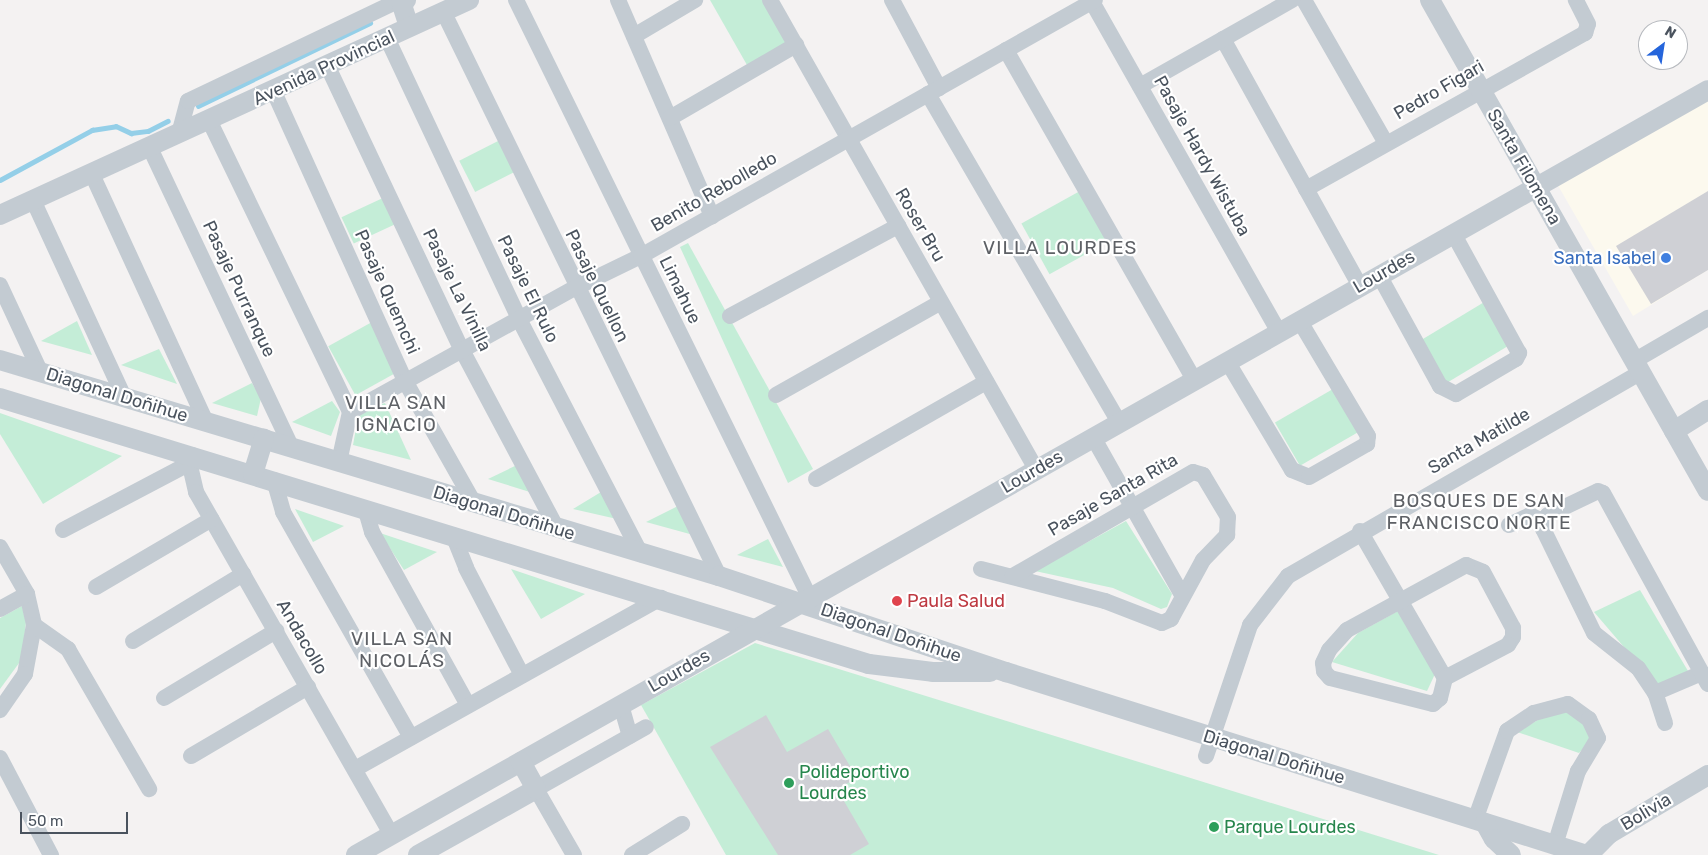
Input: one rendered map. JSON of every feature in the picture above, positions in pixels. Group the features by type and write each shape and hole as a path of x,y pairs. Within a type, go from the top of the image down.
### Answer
{"street":[{"name":"Avenida Provincial","path":"0,215 91,172 210,122 327,65 469,0"},
{"name":"Limahue","path":"516,0 642,256 804,600"},
{"path":"618,0 712,216"},
{"path":"634,36 696,0"},
{"name":"Roser Bru","path":"770,0 1036,470"},
{"path":"892,0 933,91 1119,422"},
{"path":"1140,86 1292,0"},
{"path":"1304,0 1386,143"},
{"name":"Santa Filomena","path":"1430,0 1708,491"},
{"name":"Pedro Figari","path":"1306,189 1480,88 1585,33 1588,24 1576,0"},
{"name":"Avenida Provincial","path":"179,134 188,102 402,1"},
{"path":"402,1 409,27"},
{"name":"Benito Rebolledo","path":"350,412 575,288 642,256 1093,1"},
{"name":"Pasaje Hardy Wistuba","path":"1093,1 1279,332"},
{"name":"Pasaje Quellon","path":"443,11 575,288 718,576"},
{"name":"Pasaje El Rulo","path":"387,38 519,319 641,554"},
{"path":"1223,39 1360,286"},
{"path":"670,118 796,45"},
{"path":"1006,50 1194,380"},
{"name":"Pasaje La Vinilla","path":"327,65 462,350 557,529"},
{"name":"Lourdes","path":"356,855 1535,186 1708,90"},
{"name":"Pasaje Quemchi","path":"274,92 405,381 474,503"},
{"path":"210,122 350,412 339,462"},
{"name":"Pasaje Purranque","path":"150,148 292,448"},
{"path":"91,172 206,422"},
{"path":"33,200 124,397"},
{"path":"730,316 898,226"},
{"path":"1379,275 1440,386 1456,394 1516,360 1519,353 1453,233"},
{"path":"0,285 40,371"},
{"path":"776,395 941,302"},
{"name":"Santa Matilde","path":"1209,747 1237,656 1259,610 1288,576 1360,531 1638,367 1708,318"},
{"path":"1227,361 1292,470 1309,477 1367,444 1368,436 1299,320"},
{"name":"Diagonal Doñihue","path":"0,360 557,529 804,600 1209,747 1480,821 1588,855"},
{"path":"816,479 986,382"},
{"name":"Diagonal Doñihue","path":"0,398 191,459 274,480 366,511 453,534 869,664 933,672 1006,672"},
{"path":"1674,431 1708,410"},
{"path":"1092,437 1182,595"},
{"path":"253,474 264,439"},
{"path":"62,530 191,459"},
{"name":"Andacollo","path":"191,459 193,484 212,520 392,835"},
{"name":"Pasaje Santa Rita","path":"981,569 1105,601 1162,622 1171,619 1182,595 1203,560 1227,534 1228,517 1199,472 1193,472 1131,506 1013,576"},
{"path":"274,480 283,512 411,737"},
{"path":"1542,521 1598,491 1607,497 1705,679 1655,693"},
{"path":"366,511 372,532 468,705"},
{"path":"1509,525 1530,515 1542,521 1594,633 1631,661 1655,693 1664,723"},
{"path":"96,587 212,520"},
{"path":"1360,531 1399,599 1445,678 1440,698 1433,704 1424,704 1330,678 1324,671 1323,663 1338,638 1399,599 1466,566 1483,572 1513,628 1513,638 1508,645 1445,678"},
{"path":"453,534 466,568 522,675"},
{"path":"0,547 27,594 34,625 25,674 0,710"},
{"path":"133,641 243,574"},
{"path":"0,609 27,594"},
{"path":"355,768 662,598"},
{"path":"34,625 68,648 149,789"},
{"path":"164,698 276,631"},
{"path":"192,756 308,688"},
{"path":"1511,855 1494,839 1480,821 1507,731 1534,713 1568,704 1589,719 1598,738 1578,771 1555,845"},
{"path":"621,705 630,736"},
{"path":"418,855 646,727"},
{"path":"0,758 51,855"},
{"path":"521,762 574,855"},
{"name":"Bolivia","path":"1588,855 1609,834 1708,774"},
{"path":"632,855 682,824"}],"shaded area":[{"path":"1708,93 1708,270 1633,316 1556,182"}],"green space":[{"path":"710,0 762,0 788,43 747,65"},
{"path":"502,139 518,170 475,192 459,161"},
{"path":"1080,191 1108,242 1050,274 1021,223"},
{"path":"385,197 397,223 354,244 341,217"},
{"path":"688,243 813,469 788,483 680,247"},
{"path":"1486,301 1512,344 1447,383 1421,340"},
{"path":"77,321 92,355 41,341"},
{"path":"372,322 399,371 355,395 328,346"},
{"path":"159,349 177,384 121,365"},
{"path":"252,383 261,398 257,416 212,403"},
{"path":"1333,389 1358,432 1300,466 1275,422"},
{"path":"332,401 340,412 331,436 292,422"},
{"path":"385,403 411,460 353,445 359,412"},
{"path":"0,413 122,456 43,504 0,434"},
{"path":"517,465 533,493 488,479"},
{"path":"601,492 617,519 573,509"},
{"path":"680,505 697,536 646,522"},
{"path":"295,509 344,526 313,542"},
{"path":"1126,521 1172,594 1167,607 1161,609 1113,588 1035,571"},
{"path":"380,533 437,552 404,570"},
{"path":"768,539 783,567 737,555"},
{"path":"511,569 585,594 541,619"},
{"path":"1640,590 1688,671 1659,688 1594,612"},
{"path":"22,606 26,622 22,659 0,689 0,618"},
{"path":"1398,611 1435,674 1427,691 1332,662 1358,633"},
{"name":"Parque Lourdes","path":"755,643 1439,855 726,855 641,705"},
{"path":"1562,706 1587,722 1591,741 1579,753 1517,732"}],"building":[{"name":"Santa Isabel","path":"1708,191 1708,270 1651,304 1616,246"},
{"name":"Polideportivo Lourdes","path":"766,715 787,752 828,729 857,778 837,789 869,844 850,855 778,855 710,747"}],"waterway":[{"path":"198,106 370,23"},
{"path":"0,180 92,130 116,126 131,133 148,131 168,121"}],"place":[{"name":"Santa Isabel","path":"1666,258"},
{"name":"Paula Salud","path":"897,601"},
{"name":"Polideportivo Lourdes","path":"789,783"},
{"name":"Parque Lourdes","path":"1214,827"}],"district":[{"name":"VILLA LOURDES","path":"1060,248"},
{"name":"VILLA SAN IGNACIO","path":"396,414"},
{"name":"BOSQUES DE SAN FRANCISCO NORTE","path":"1479,512"},
{"name":"VILLA SAN NICOLÁS","path":"402,650"}]}
